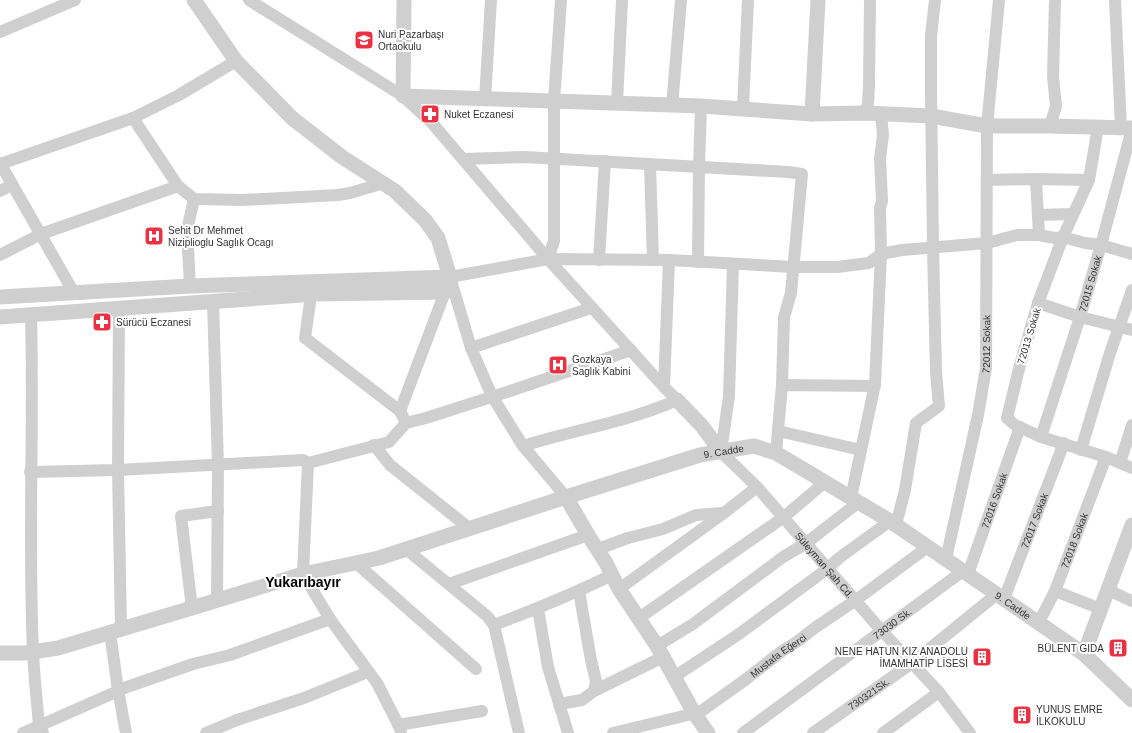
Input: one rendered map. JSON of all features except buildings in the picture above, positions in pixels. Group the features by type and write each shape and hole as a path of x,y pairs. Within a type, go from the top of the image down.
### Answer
{"street":[{"path":"0,32 75,0"},
{"path":"194,0 236,61 298,123 342,157 395,191 425,220 438,238 471,348 492,396 523,446 566,497 606,562 619,589 639,618 694,713 708,733"},
{"path":"248,0 403,96 432,123 548,259 677,400 662,407 581,431 548,438 523,446"},
{"path":"403,96 404,0"},
{"path":"485,98 491,0"},
{"path":"548,259 554,241 554,101 561,0"},
{"path":"616,103 622,0"},
{"path":"672,106 681,0"},
{"path":"743,108 748,0"},
{"path":"812,114 818,0"},
{"path":"865,113 868,104 869,85 870,0"},
{"path":"674,677 739,634 827,569 839,558 893,523 905,490 916,423 939,406 936,372 932,247 931,36 935,0"},
{"name":"72012 Sokak","path":"946,559 978,415 986,368 987,126 999,0"},
{"path":"1050,126 1056,106 1053,77 1055,0"},
{"name":"72015 Sokak","path":"1041,436 1080,317 1101,245 1128,128 1115,0"},
{"path":"74,293 0,164 132,118 179,95 236,61"},
{"path":"403,96 701,106 812,114 865,113 931,116 987,126 1128,128"},
{"path":"698,262 701,106"},
{"path":"559,704 582,700 594,691 660,652 694,624 783,557 805,544 855,500 861,450 875,386 881,254 880,208 882,201 880,158 883,136 881,114"},
{"path":"132,118 178,186 194,199 243,200 350,194 384,183"},
{"name":"72013 Sokak","path":"1098,127 1089,180 1063,237 1038,303 1020,365 1007,418 1015,425 1041,436 1106,457 1132,468"},
{"path":"463,159 526,157 802,174 791,293 784,317 782,385 776,453"},
{"path":"599,260 605,161"},
{"path":"650,164 653,260"},
{"path":"1036,179 1039,234"},
{"path":"987,180 1089,180"},
{"path":"0,192 12,185"},
{"path":"0,255 40,234 178,186"},
{"path":"190,286 187,230 194,199"},
{"path":"1038,215 1073,214"},
{"path":"0,297 190,286 450,276 548,259 669,260 793,267 837,267 869,263 881,254 902,250 987,243 1017,235 1039,234 1055,238 1063,237 1101,245 1132,254"},
{"path":"664,387 669,260"},
{"path":"721,452 728,396 733,264"},
{"path":"400,411 450,276"},
{"path":"1081,450 1119,326 1132,290"},
{"path":"0,317 311,295 445,292"},
{"path":"311,295 305,338 400,411 406,423"},
{"path":"213,302 218,466 217,600"},
{"path":"1038,303 1080,317 1132,330"},
{"path":"471,348 592,308"},
{"path":"119,309 116,631 118,690 126,733"},
{"path":"31,315 32,352 30,472 33,652 41,730"},
{"path":"30,472 218,466 303,460 308,463 389,442 406,423 513,390 631,350"},
{"path":"782,385 875,386"},
{"name":"Süleyman Şah Cd.","path":"677,400 702,426 721,452 757,487 881,630 939,692 965,732"},
{"path":"1120,463 1132,425"},
{"name":"72016 Sokak","path":"966,572 1020,427"},
{"path":"778,431 861,450"},
{"name":"72017 Sokak","path":"1000,596 1064,443"},
{"path":"374,445 390,465 469,528"},
{"name":"9. Cadde","path":"0,653 33,652 58,648 303,574 379,558 406,548 700,455 754,446 776,453 929,546 1084,654 1132,700"},
{"name":"72018 Sokak","path":"1039,622 1054,592 1106,457"},
{"path":"308,463 303,574 330,619 377,683 400,729 482,711"},
{"path":"639,618 784,517 825,482"},
{"path":"619,589 724,513 757,487"},
{"path":"192,608 180,516 218,511"},
{"path":"598,549 628,538 663,529 696,515 724,513"},
{"path":"1084,654 1132,525"},
{"path":"449,584 588,535"},
{"name":"Mustafa Eğerci","path":"613,733 700,712 782,651 798,641 816,626 856,600 929,546"},
{"path":"406,548 487,616 494,625 519,733"},
{"path":"356,563 476,669"},
{"name":"73030 Sk.","path":"743,733 881,630 966,572"},
{"path":"494,625 538,609 612,575"},
{"path":"1108,590 1132,601"},
{"path":"579,591 596,681 594,691"},
{"path":"1054,592 1101,609"},
{"name":"730321Sk.","path":"813,733 912,664 1000,596"},
{"path":"538,609 548,666 568,733"},
{"path":"23,733 41,730 118,690 193,664 230,655 330,619"},
{"path":"206,733 237,720 304,698 368,672"},
{"path":"883,733 939,692"}],"place":[{"name":"Nuri Pazarbaşı Ortaokulu","path":"364,40"},
{"name":"Nuket Eczanesi","path":"430,114"},
{"name":"Sehit Dr Mehmet Niziplioglu Saglık Ocagı","path":"154,236"},
{"name":"Sürücü Eczanesi","path":"102,322"},
{"name":"Gozkaya Saglık Kabini","path":"558,365"},
{"name":"BÜLENT GIDA","path":"1118,648"},
{"name":"NENE HATUN KIZ ANADOLU İMAMHATİP LİSESİ","path":"982,657"},
{"name":"YUNUS EMRE İLKOKULU","path":"1022,715"}],"district":[{"name":"Yukarıbayır","path":"303,582"}]}
